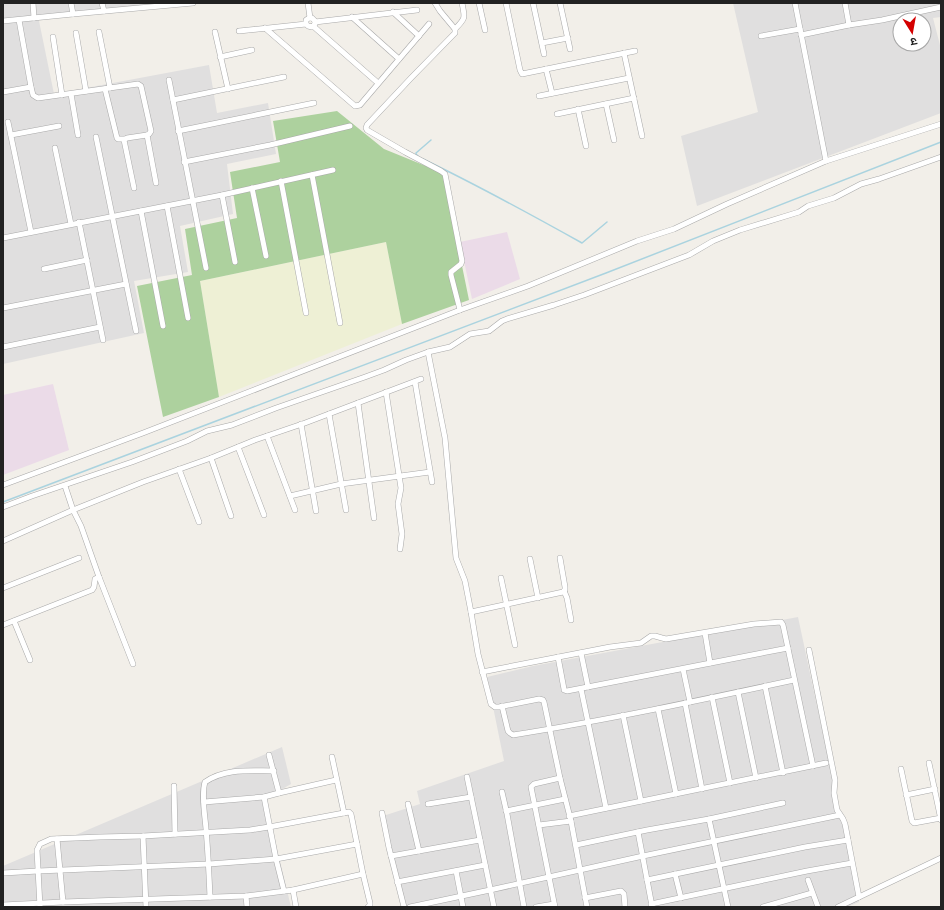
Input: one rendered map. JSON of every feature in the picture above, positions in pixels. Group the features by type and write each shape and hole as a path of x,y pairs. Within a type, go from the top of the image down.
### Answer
{"street":[{"path":"33,3 34,18"},
{"path":"71,3 73,14"},
{"path":"102,3 104,11"},
{"path":"3,21 104,11 137,6 193,3"},
{"path":"308,3 310,18 313,18 314,24 378,83"},
{"path":"435,3 455,29"},
{"path":"460,310 451,275 462,261 445,174 390,144 366,128 367,125 411,78 454,35 455,29 464,18 462,3"},
{"path":"479,3 484,30"},
{"path":"506,3 520,72 522,74 635,51"},
{"path":"533,3 544,54"},
{"path":"560,3 570,49"},
{"path":"795,3 826,161"},
{"path":"844,3 849,25"},
{"path":"761,36 801,32 882,20 941,7"},
{"path":"239,31 306,24 309,27 314,24 352,17 417,10"},
{"path":"393,12 419,36"},
{"path":"352,17 399,59"},
{"path":"306,24 307,19 310,18"},
{"path":"19,20 31,87 34,96 37,98 71,94 86,91 108,88 138,84 141,86 151,130 150,133 124,139 117,138 108,88 99,32"},
{"path":"265,28 355,106 360,105 429,24"},
{"path":"215,32 228,89"},
{"path":"76,33 86,91"},
{"path":"53,37 62,95"},
{"path":"542,43 568,38"},
{"path":"220,57 252,50"},
{"path":"624,53 642,136"},
{"path":"546,69 552,93"},
{"path":"172,100 284,77"},
{"path":"539,96 629,78"},
{"path":"169,80 206,268"},
{"path":"3,92 31,87"},
{"path":"71,94 78,135"},
{"path":"557,114 634,98"},
{"path":"178,131 314,103"},
{"path":"606,104 614,140"},
{"path":"578,109 586,146"},
{"path":"8,122 31,232"},
{"path":"3,485 143,433 674,229 726,204 826,161 941,124"},
{"path":"11,135 59,126"},
{"path":"184,162 270,145 350,126"},
{"path":"147,134 156,183"},
{"path":"96,137 136,331"},
{"path":"124,139 134,188"},
{"path":"55,148 71,224"},
{"path":"3,508 32,496 137,461 187,441 207,431 232,425 384,370 401,361 428,352 450,347 470,334 489,331 507,319 554,305 590,292 689,255 713,241 740,230 798,212 808,206 839,195 861,184 941,157"},
{"path":"3,238 222,195 333,170"},
{"path":"312,175 340,323"},
{"path":"282,181 306,313"},
{"path":"252,188 266,256"},
{"path":"222,195 235,262"},
{"path":"167,206 188,318"},
{"path":"141,211 163,326"},
{"path":"79,222 103,340"},
{"path":"44,269 87,260"},
{"path":"3,308 126,284"},
{"path":"3,347 100,326"},
{"path":"428,352 445,438 456,558 463,576 482,672 491,704 495,707 541,699 544,702 576,846 587,907"},
{"path":"3,541 73,510 143,482 421,379"},
{"path":"415,382 432,482"},
{"path":"386,392 401,488 398,504 402,534 400,549"},
{"path":"358,403 374,518"},
{"path":"329,414 346,510"},
{"path":"301,424 316,511"},
{"path":"266,436 295,510"},
{"path":"238,447 264,516"},
{"path":"211,458 231,516"},
{"path":"179,469 199,522"},
{"path":"290,496 341,484 430,472"},
{"path":"64,486 81,526 97,577 133,664"},
{"path":"3,588 79,558"},
{"path":"560,558 565,587 564,591 567,598 571,620"},
{"path":"530,559 538,598"},
{"path":"3,625 92,590 97,577"},
{"path":"501,578 515,645"},
{"path":"471,612 562,593 564,591"},
{"path":"14,620 30,660"},
{"path":"482,672 610,647 641,643 651,636 666,639 780,621 783,625 813,766"},
{"path":"705,633 710,663"},
{"path":"558,657 564,690 567,691 788,648"},
{"path":"809,650 835,780 834,793 837,810 844,822 859,897"},
{"path":"582,653 588,687"},
{"path":"683,669 687,702 702,789"},
{"path":"502,706 508,731 511,734 550,729 658,709 794,680"},
{"path":"765,686 783,772"},
{"path":"581,689 606,808"},
{"path":"738,692 756,778"},
{"path":"712,697 730,783"},
{"path":"658,709 676,794"},
{"path":"623,715 641,801"},
{"path":"269,755 279,792"},
{"path":"332,757 344,813"},
{"path":"901,769 913,822 941,819 929,762"},
{"path":"539,825 606,808 826,764"},
{"path":"210,897 204,784 212,778 232,772 274,771"},
{"path":"467,777 494,907"},
{"path":"536,907 554,905 531,789 532,785 534,784 560,778"},
{"path":"204,802 264,797 279,792 336,780"},
{"path":"174,786 175,834"},
{"path":"906,795 935,789"},
{"path":"502,792 524,907"},
{"path":"264,797 269,827 284,891"},
{"path":"428,804 471,797"},
{"path":"506,811 565,799"},
{"path":"576,846 783,803"},
{"path":"408,804 419,851"},
{"path":"40,905 37,847 42,842 51,839 250,830 349,812 351,814 370,902 368,907"},
{"path":"382,813 404,907"},
{"path":"410,907 840,815"},
{"path":"709,818 728,907"},
{"path":"638,832 652,905 724,888 852,863"},
{"path":"143,836 146,907"},
{"path":"56,839 63,902"},
{"path":"391,856 480,840"},
{"path":"647,880 805,847 848,840"},
{"path":"3,873 209,864 276,859 357,844"},
{"path":"843,906 941,858"},
{"path":"397,882 485,865"},
{"path":"456,871 463,907"},
{"path":"3,905 40,905 63,902 246,896 293,890 363,874"},
{"path":"676,874 681,898"},
{"path":"808,880 818,907"},
{"path":"293,890 296,907"},
{"path":"585,898 621,891 624,894 625,907"},
{"path":"763,907 775,905 812,893"},
{"path":"246,896 246,907"}],"shaded area":[{"path":"3,3 162,3 38,16 54,94 209,65 217,113 268,103 276,154 227,164 233,214 180,226 188,272 134,281 144,333 3,364"},
{"path":"733,3 941,3 941,17 933,18 941,49 941,113 697,206 681,136 758,112"},
{"path":"507,232 520,279 472,299 460,242"},
{"path":"53,384 69,450 3,475 3,395"},
{"path":"798,617 859,902 847,907 404,907 383,816 420,804 417,791 504,761 487,677 533,666"},
{"path":"282,747 291,784 265,799 291,907 3,907 3,866"}],"green space":[{"path":"337,111 384,149 443,173 469,300 402,324 386,242 200,281 219,397 163,417 137,286 192,275 185,229 237,218 230,172 280,162 273,121"},
{"path":"386,242 402,324 219,397 200,281"}],"waterway":[{"path":"418,156 416,153 431,140"},
{"path":"3,502 606,273 941,142"},
{"path":"423,159 582,243 607,222"}]}
